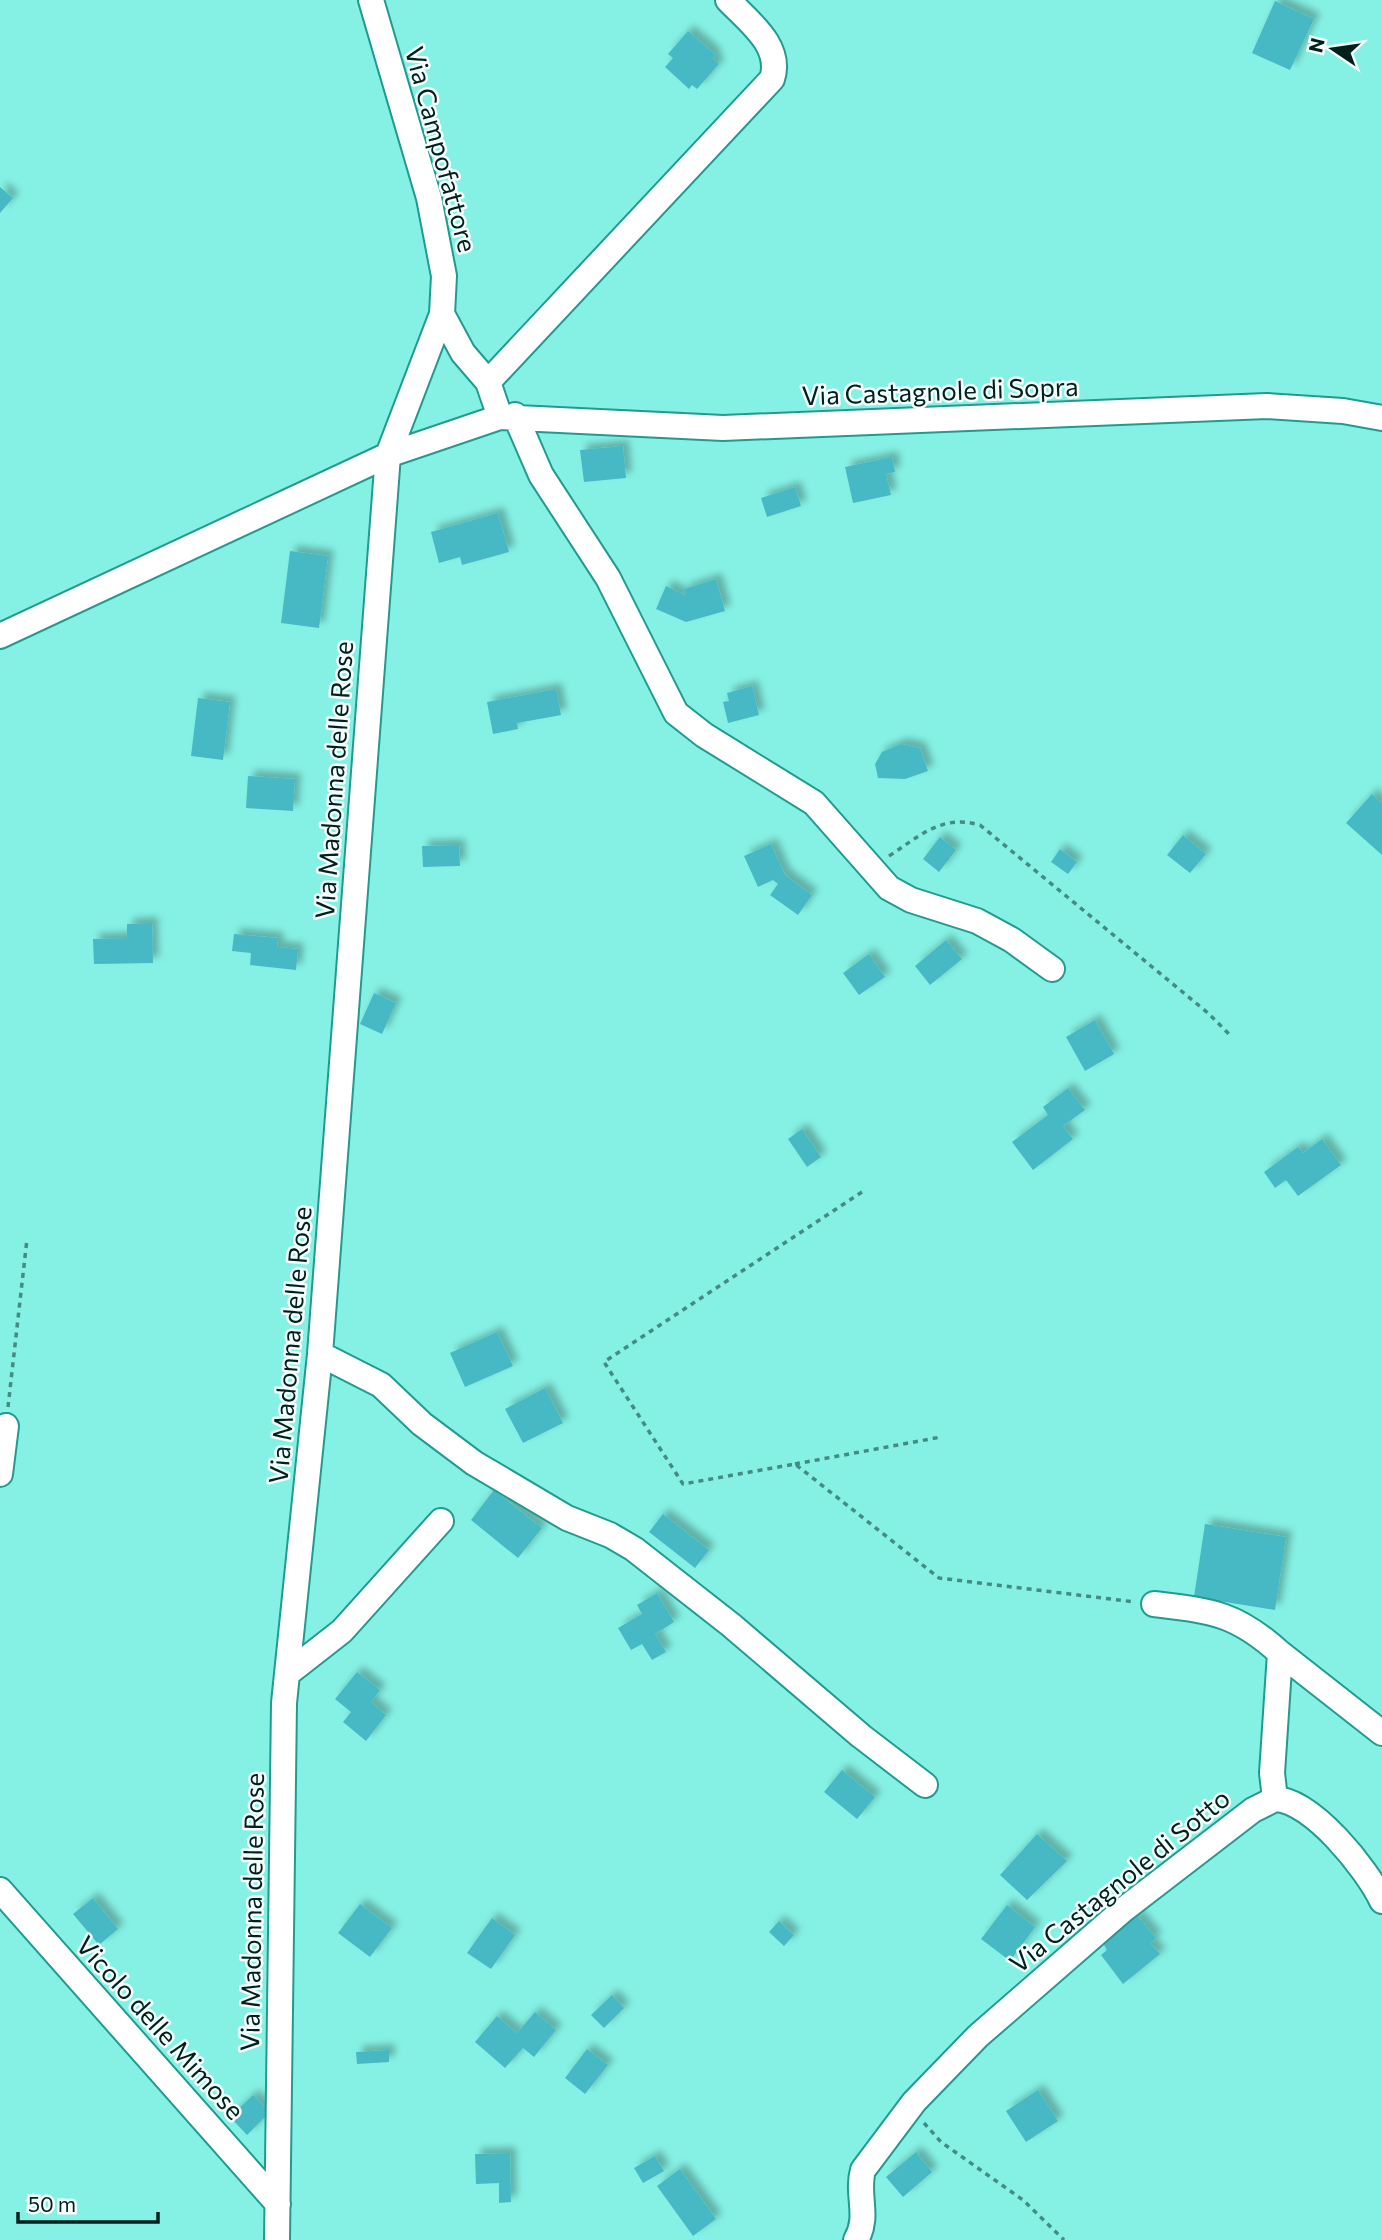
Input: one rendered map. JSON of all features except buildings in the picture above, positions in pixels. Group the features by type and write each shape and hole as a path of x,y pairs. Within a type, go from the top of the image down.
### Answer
{"street":[{"name":"Via Campofattore","path":"371,0 429,198 444,276 442,314 388,455"},
{"path":"488,382 772,79 774,61 765,38 728,0"},
{"path":"442,314 463,354 488,382 541,475 608,578 676,713 704,735 814,803 869,868 900,894 977,921 1012,940 1052,969"},
{"name":"Via Castagnole di Sopra","path":"507,416 723,428 1254,406 1324,409 1382,418"},
{"path":"0,635 388,455 507,416"},
{"name":"Via Madonna delle Rose","path":"277,2240 282,1754 287,1674 320,1354 388,455"},
{"path":"320,1354 381,1384 422,1424 474,1463 566,1518 610,1535 634,1549 731,1625 861,1736 925,1785"},
{"path":"0,1474 6,1426"},
{"path":"287,1674 342,1631 441,1521"},
{"path":"1154,1604 1232,1618 1259,1634 1382,1733"},
{"path":"1280,1653 1272,1773 1275,1799 1288,1801 1305,1809 1376,1872 1382,1901"},
{"name":"Via Castagnole di Sotto","path":"856,2240 864,2219 861,2188 863,2170 914,2102 978,2036 1123,1910 1248,1814 1275,1799"},
{"name":"Vicolo delle Mimose","path":"0,1890 278,2204"}],"path":[{"path":"869,868 951,820 980,825 1197,1004 1230,1035"},
{"path":"862,1192 604,1362 682,1484 941,1437"},
{"path":"6,1426 27,1239"},
{"path":"795,1464 939,1578 1154,1604"},
{"path":"914,2102 921,2120 941,2142 1023,2200 1064,2240"}]}
